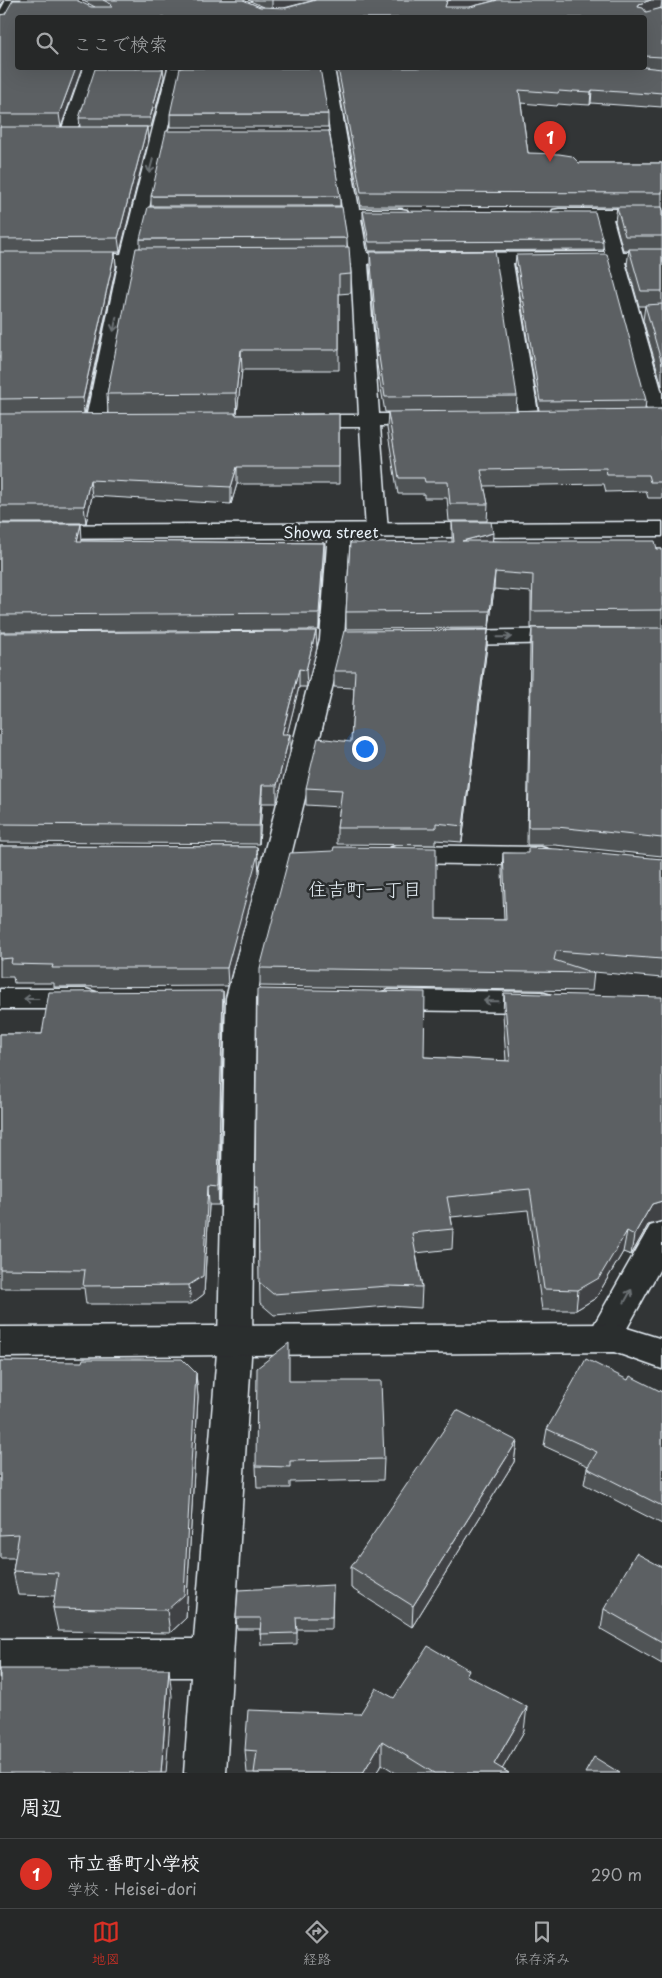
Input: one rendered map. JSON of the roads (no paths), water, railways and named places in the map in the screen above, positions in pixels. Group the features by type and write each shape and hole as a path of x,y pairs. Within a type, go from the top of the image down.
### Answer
{"main road":[{"path":"3,25 12,0"},
{"path":"68,134 88,71 162,70"},
{"path":"95,423 139,213 165,134 175,70"},
{"path":"327,70 359,259 377,531"},
{"path":"48,134 86,134"},
{"path":"142,134 165,134"},
{"path":"319,134 339,134"},
{"path":"139,213 197,213"},
{"path":"293,213 419,214"},
{"path":"545,214 662,214"},
{"path":"603,214 614,257 638,313 660,418 639,418"},
{"path":"446,258 662,257"},
{"path":"291,259 426,258"},
{"path":"504,258 529,419"},
{"path":"59,260 186,259"},
{"path":"509,420 549,419"},
{"path":"282,422 450,420"},
{"name":"Showa street","path":"0,532 662,529"},
{"path":"205,1773 234,1340 241,998 332,639 339,531"},
{"path":"432,638 592,636"},
{"path":"378,854 565,857"},
{"path":"0,999 116,998"},
{"path":"359,999 565,1002"},
{"path":"604,1338 662,1235"},
{"path":"0,1342 614,1338 662,1354"},
{"path":"0,1658 212,1658"}],"place":[{"name":"市立番町小学校","path":"550,162"}],"district":[{"name":"住吉町一丁目","path":"365,888"}]}
